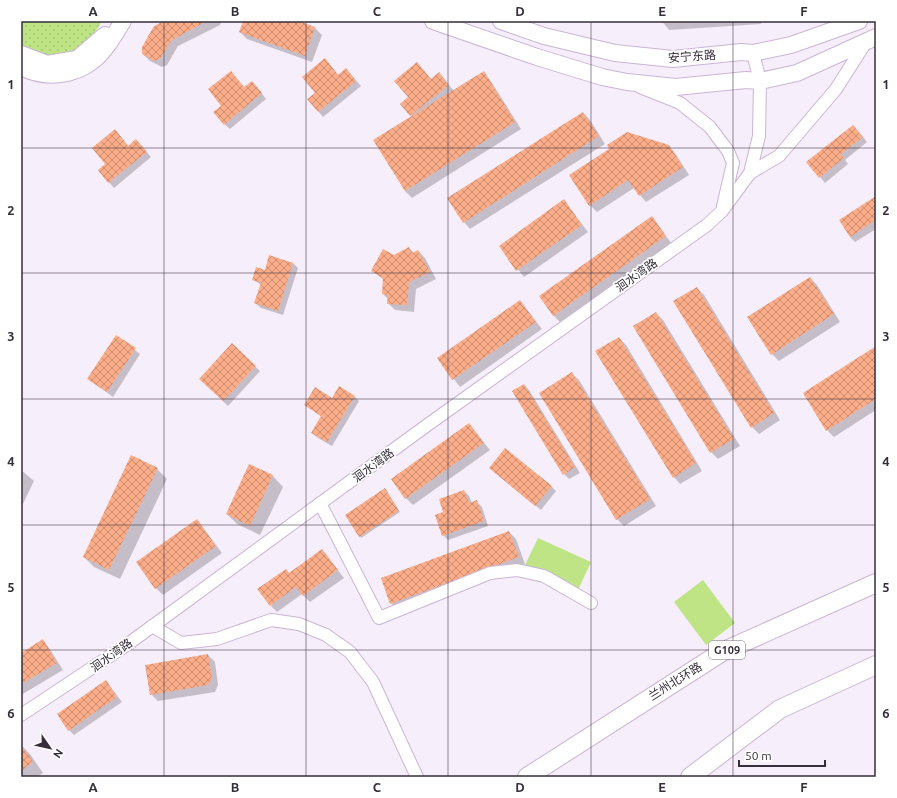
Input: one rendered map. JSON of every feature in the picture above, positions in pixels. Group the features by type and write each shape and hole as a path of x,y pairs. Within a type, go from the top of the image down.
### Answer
{"highway":[{"name":"兰州北环路","path":"527,777 722,652 876,583"},
{"path":"695,774 780,710 876,665"}],"main road":[{"path":"21,54 47,64 77,59 108,33 115,21"},
{"path":"21,67 31,72 54,75 74,72 94,60 109,43 123,21"},
{"path":"433,21 537,57 627,82 676,87 746,80 760,81 797,73 871,40"},
{"name":"安宁东路","path":"501,21 544,36 615,53 673,58 741,52 753,53 791,45 859,21"}],"street":[{"name":"洄水湾路","path":"750,173 779,156 836,89 871,40"},
{"name":"洄水湾路","path":"21,715 60,691 152,626 320,503 707,225 722,211 750,173 759,136 760,81 753,53"},
{"path":"627,82 680,103 710,127 728,151 733,163 722,211"},
{"path":"320,503 379,618 490,572 517,570 544,576 590,603"},
{"path":"152,626 181,643 217,639 271,620 299,624 326,635 350,652 373,682 417,777"}],"green space":[{"path":"21,21 102,21 91,39 77,51 62,58 44,57 21,47"},
{"path":"538,538 591,562 578,590 525,565"},
{"path":"703,580 735,623 706,645 674,602"}],"building":[{"path":"164,21 207,21 172,40 160,59 154,61 142,54 142,47 154,26"},
{"path":"243,21 299,21 315,27 305,56 239,32"},
{"path":"661,21 681,21 681,22 661,23"},
{"path":"325,58 338,75 346,68 356,81 318,112 307,99 315,93 302,77"},
{"path":"417,62 431,79 439,72 449,85 410,116 400,104 408,97 394,81"},
{"path":"231,71 244,87 252,81 262,93 224,125 213,112 221,106 208,89"},
{"path":"484,71 515,122 405,191 373,140"},
{"path":"583,112 599,136 463,223 447,198"},
{"path":"853,125 863,137 841,154 844,158 819,178 806,162"},
{"path":"115,129 128,146 136,139 147,152 108,183 98,170 105,164 92,148"},
{"path":"627,132 669,145 683,167 639,196 628,180 589,206 569,175 609,149 607,145"},
{"path":"876,196 876,220 850,237 839,220"},
{"path":"564,199 582,225 516,271 499,246"},
{"path":"652,216 666,236 553,316 539,296"},
{"path":"409,247 412,253 418,250 430,272 409,282 407,305 387,304 388,295 382,294 383,278 371,271 383,249 394,255"},
{"path":"269,255 293,263 278,311 254,303 261,283 252,280 256,267 265,270"},
{"path":"810,277 834,314 771,355 747,317"},
{"path":"697,287 774,413 751,428 673,301"},
{"path":"520,300 536,322 452,380 437,358"},
{"path":"656,312 734,439 710,453 633,326"},
{"path":"116,335 136,348 107,392 87,379"},
{"path":"619,337 696,463 673,478 595,351"},
{"path":"232,343 256,366 223,401 199,379"},
{"path":"876,346 876,399 826,431 803,393"},
{"path":"572,372 650,499 616,520 539,393"},
{"path":"524,384 575,467 563,475 512,391"},
{"path":"339,386 355,396 327,442 311,433 321,416 304,405 315,387 332,398"},
{"path":"469,423 484,443 405,499 391,479"},
{"path":"505,448 552,486 535,506 489,468"},
{"path":"131,455 158,468 109,570 83,557"},
{"path":"249,464 273,475 250,526 226,514"},
{"path":"385,488 399,511 359,537 345,515"},
{"path":"464,490 469,503 477,500 484,521 442,536 435,515 443,512 439,499"},
{"path":"197,519 216,546 155,589 136,562"},
{"path":"509,531 519,557 390,604 381,578"},
{"path":"322,549 338,570 303,596 296,587 270,606 257,589 286,569 289,573"},
{"path":"43,639 57,663 21,684 21,653"},
{"path":"208,654 212,678 208,685 150,695 145,665"},
{"path":"106,680 117,697 68,731 57,714"},
{"path":"21,744 33,762 21,771"}]}
